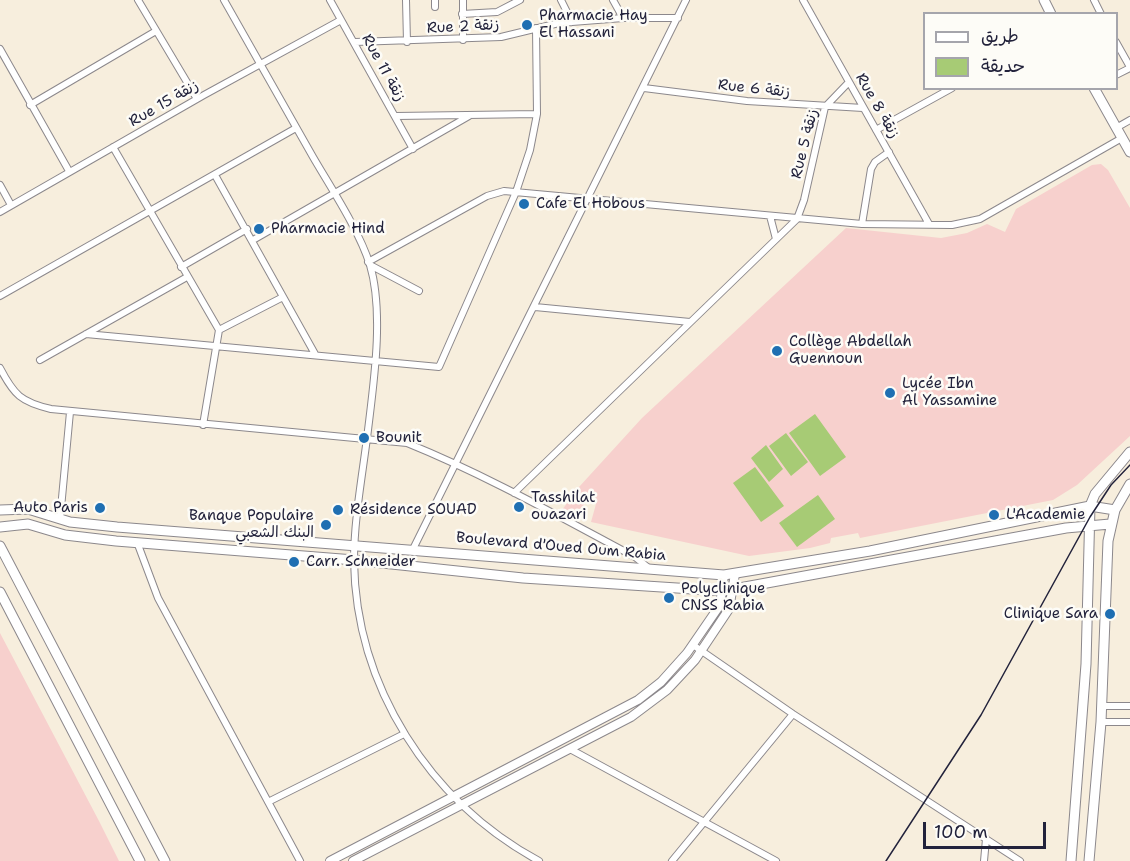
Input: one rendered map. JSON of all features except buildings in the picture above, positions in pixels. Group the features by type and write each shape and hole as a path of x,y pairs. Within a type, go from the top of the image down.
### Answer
{"main road":[{"path":"1095,90 1130,152"},
{"path":"1071,861 1083,720 1090,506 1099,489 1130,452"},
{"path":"1089,861 1102,706 1110,524 1130,484"},
{"name":"Boulevard d'Oued Oum Rabia","path":"0,510 28,509 60,519 117,527 724,575 870,552 1090,506 1115,510"},
{"path":"0,527 28,524 72,536 354,560 523,578 723,591 1090,525 1110,524"},
{"path":"0,546 165,861"},
{"path":"0,592 140,861"}],"street":[{"path":"148,0 139,2 197,99"},
{"path":"224,0 334,194 369,264 376,325 376,361 354,560 359,610 369,659 380,690 404,734 453,797 496,834 539,861"},
{"name":"Rue 11 زنقة","path":"330,0 413,149"},
{"path":"406,0 407,42"},
{"path":"463,0 463,40"},
{"path":"462,14 497,12 520,0"},
{"path":"561,0 572,22"},
{"path":"613,0 623,18"},
{"path":"413,549 686,0"},
{"name":"Rue 8 زنقة","path":"803,0 929,224"},
{"name":"Rue 2 زنقة","path":"355,42 463,40 517,36 536,28 572,22 623,18 678,18"},
{"name":"Rue 15 زنقة","path":"0,212 261,63 342,20"},
{"path":"86,334 438,367 516,192 530,150 537,114 536,28"},
{"path":"30,105 156,31"},
{"path":"1118,46 1130,68"},
{"path":"0,49 69,171"},
{"name":"Rue 5 زنقة","path":"797,219 804,200 825,107 849,82"},
{"name":"Rue 6 زنقة","path":"644,88 825,107 863,108"},
{"path":"876,130 948,90"},
{"path":"396,116 537,114"},
{"path":"253,240 469,116"},
{"path":"1116,128 1130,120"},
{"path":"0,296 296,128"},
{"path":"369,264 487,196 504,191 862,224 963,224 980,219 1122,138"},
{"path":"113,147 219,330 203,425"},
{"path":"862,224 871,169 875,162 889,152"},
{"path":"215,175 315,354"},
{"path":"0,185 11,205"},
{"path":"770,216 776,239"},
{"path":"514,493 797,219"},
{"path":"182,267 247,230"},
{"path":"369,264 419,291"},
{"path":"40,360 187,277"},
{"path":"219,330 283,297"},
{"path":"534,307 690,322"},
{"path":"0,368 12,390 24,402 70,412 407,443 455,463 514,493 636,557 651,569"},
{"path":"60,519 70,412"},
{"path":"137,542 158,598 300,861"},
{"path":"353,861 644,709 678,680 701,651 729,609 735,574"},
{"path":"330,861 638,700 666,677 693,645 720,605 724,575"},
{"path":"693,645 793,714 1020,861"},
{"path":"1102,706 1130,706"},
{"path":"672,861 793,714"},
{"path":"1101,722 1130,722"},
{"path":"268,802 404,734"},
{"path":"570,749 776,861"},
{"path":"984,861 986,839"}],"shaded area":[{"path":"1101,164 1108,170 1130,208 1130,436 1077,485 1053,500 860,538 858,533 831,538 830,543 810,548 749,556 591,522 596,504 586,501 578,516 562,510 579,487 642,418 846,228 941,238 967,233 987,224 1005,232 1016,209 1092,165"},
{"path":"0,633 99,821 119,861 0,861"}],"green space":[{"path":"815,414 846,457 820,476 789,433"},
{"path":"786,433 808,462 791,476 769,446"},
{"path":"766,445 783,469 769,482 751,458"},
{"path":"755,467 784,506 761,522 733,483"},
{"path":"818,495 835,519 797,547 779,523"}],"tram line":[{"path":"886,861 981,715 1090,517 1111,485 1130,465"}],"place":[{"name":"Pharmacie Hay El Hassani","path":"527,25"},
{"name":"Cafe El Hobous","path":"524,204"},
{"name":"Pharmacie Hind","path":"259,229"},
{"name":"Collège Abdellah Guennoun","path":"777,351"},
{"name":"Lycée Ibn Al Yassamine","path":"890,393"},
{"name":"Bounit","path":"364,438"},
{"name":"Tasshilat ouazari","path":"519,507"},
{"name":"Auto Paris","path":"100,508"},
{"name":"Résidence SOUAD","path":"338,510"},
{"name":"L'Academie","path":"994,515"},
{"name":"Banque Populaire البنك الشعبي","path":"326,525"},
{"name":"Carr. Schneider","path":"294,562"},
{"name":"Polyclinique CNSS Rabia","path":"669,598"},
{"name":"Clinique Sara","path":"1110,614"}]}
